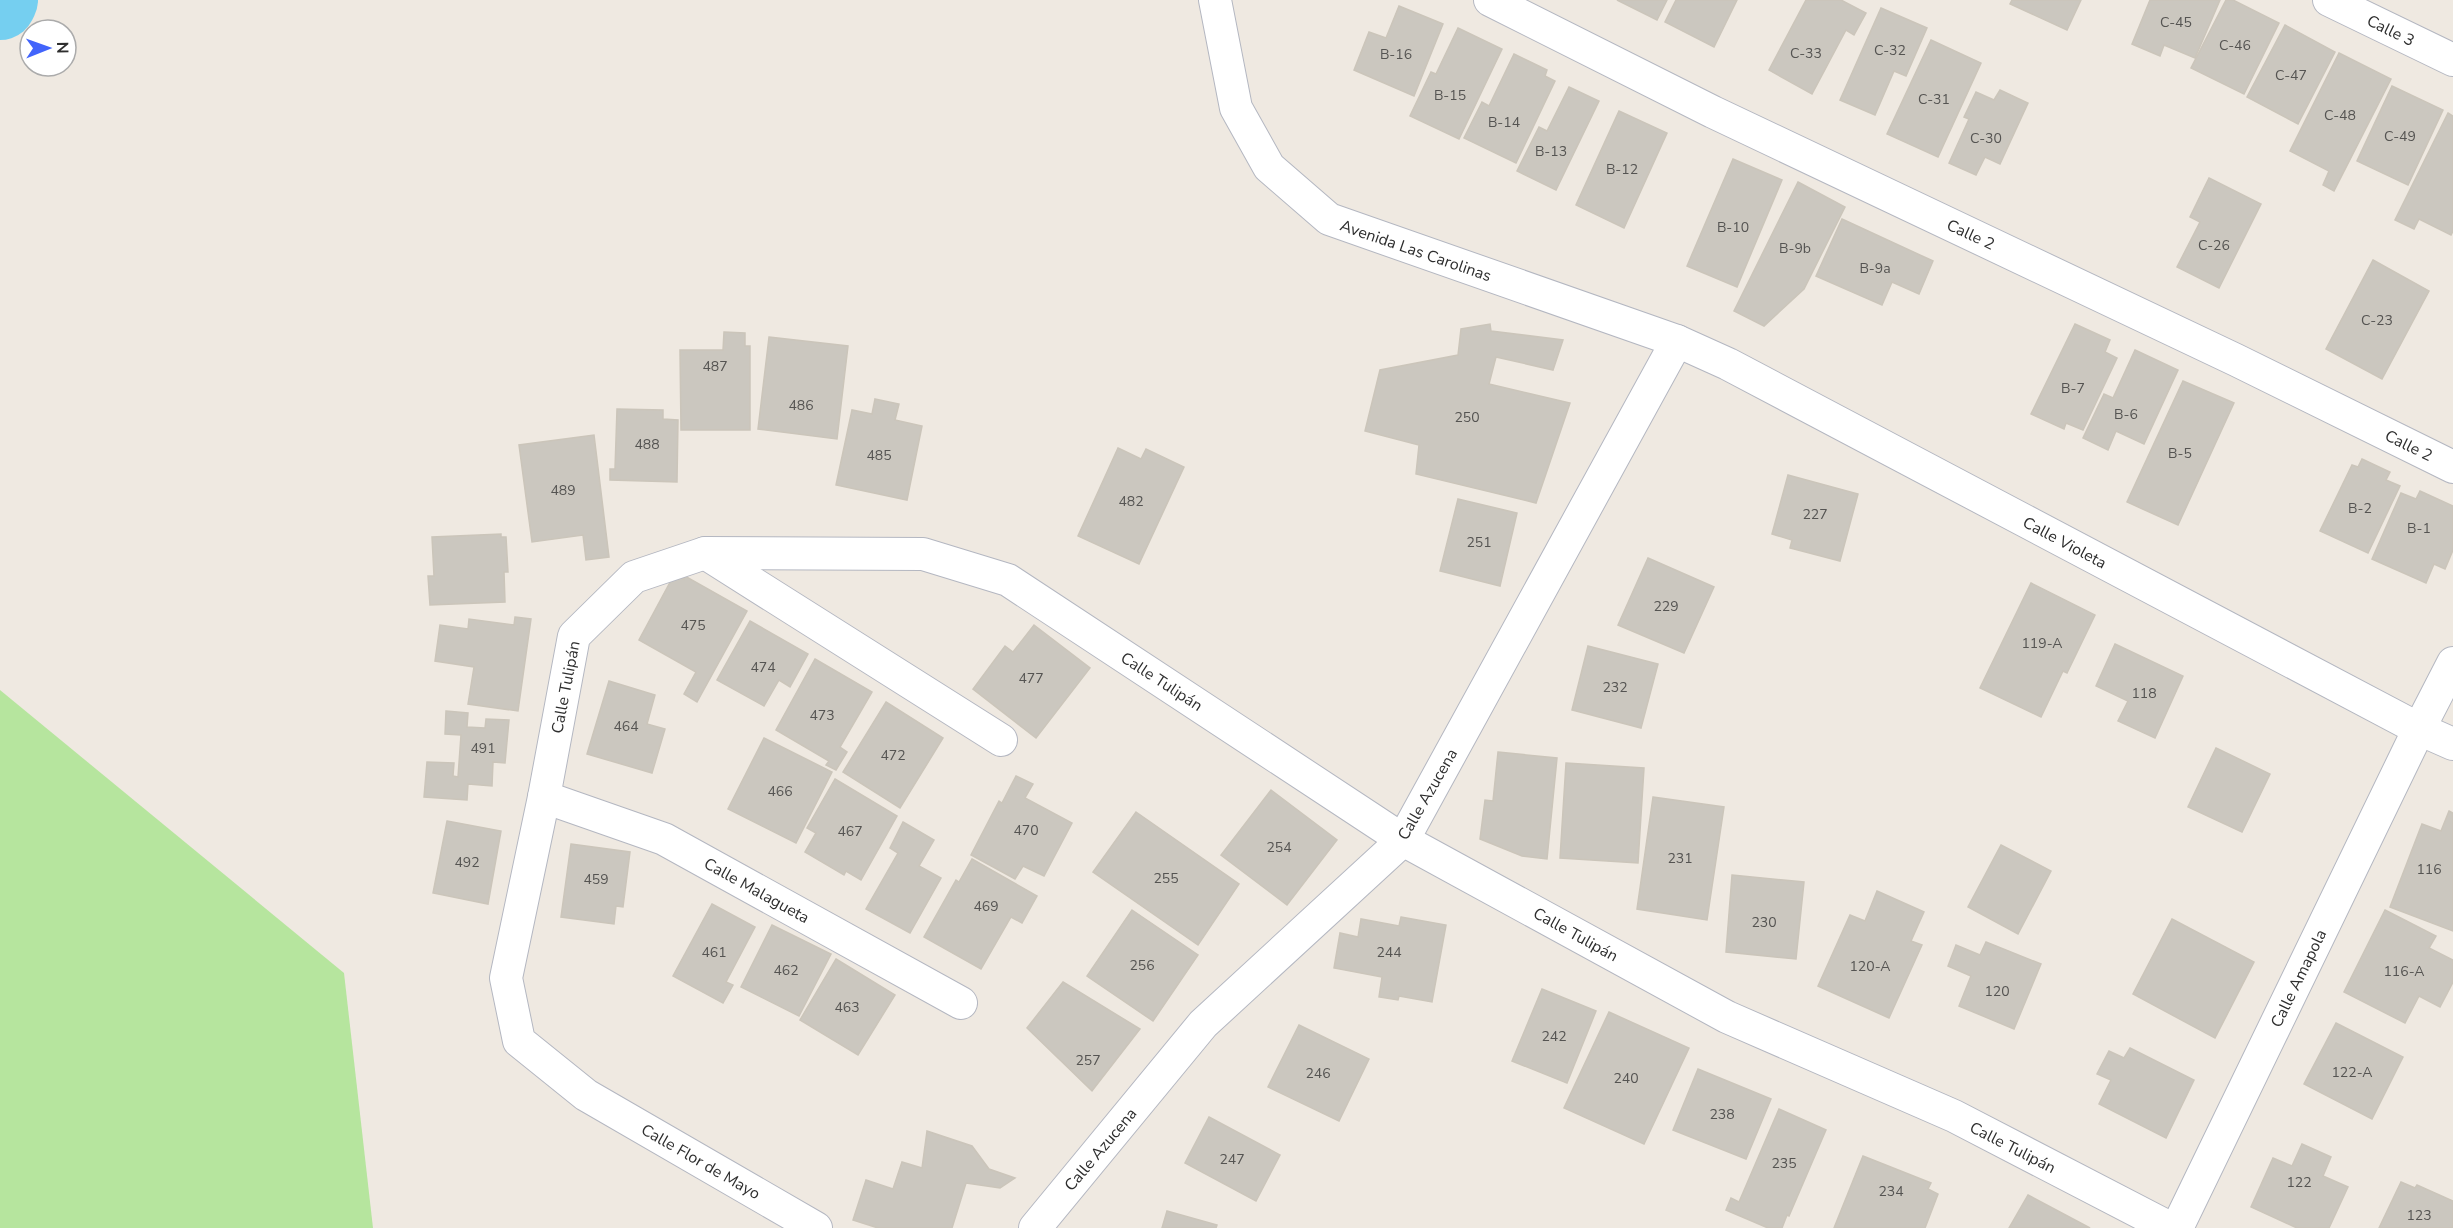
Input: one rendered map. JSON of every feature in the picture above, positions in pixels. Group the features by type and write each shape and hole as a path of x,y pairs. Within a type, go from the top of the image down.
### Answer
{"street":[{"name":"Avenida Las Carolinas","path":"1215,0 1236,108 1269,167 1329,219 1677,341"},
{"name":"Calle 3","path":"2329,0 2453,60"},
{"name":"Calle 2","path":"1509,4 1713,112 2236,360 2453,467"},
{"name":"Calle Violeta","path":"1677,341 1728,364 2419,729 2453,744"},
{"name":"Calle Azucena","path":"1035,1228 1203,1024 1403,840 1677,341"},
{"name":"Calle Tulipán","path":"586,1095 519,1041 506,978 544,797 574,636 634,577 705,553 923,554 1008,580 1403,840 1727,1017 1954,1116 2170,1228"},
{"path":"705,553 1001,740"},
{"name":"Calle Amapola","path":"2177,1228 2453,663"},
{"name":"Calle Malagueta","path":"544,797 664,839 961,1003"},
{"name":"Calle Flor de Mayo","path":"586,1095 816,1228"}],"green space":[{"path":"0,690 344,973 373,1228 0,1228"}],"building":[{"path":"1617,0 1667,0 1657,20"},
{"path":"1676,0 1737,0 1714,47 1665,22"},
{"path":"1806,0 1841,0 1866,13 1854,35 1846,30 1812,94 1769,70"},
{"path":"2012,0 2081,0 2067,30 2010,4"},
{"path":"2150,0 2220,0 2195,58 2164,45 2160,56 2132,44"},
{"path":"2226,0 2233,0 2279,23 2244,94 2191,68"},
{"path":"1399,6 1443,24 1414,96 1354,70 1369,32 1386,38"},
{"path":"1881,8 1927,28 1906,76 1894,71 1875,115 1840,100"},
{"path":"2285,25 2335,52 2298,124 2247,97"},
{"path":"1458,28 1502,49 1459,139 1410,116 1431,72 1436,74"},
{"path":"1931,40 1981,63 1938,157 1887,134"},
{"path":"2339,53 2391,79 2334,191 2323,185 2329,171 2290,151"},
{"path":"1514,54 1547,70 1545,76 1555,81 1516,163 1464,138 1482,102 1489,106"},
{"path":"2392,86 2443,110 2408,185 2357,161"},
{"path":"1569,87 1599,101 1556,190 1517,171 1539,127 1547,131"},
{"path":"2000,90 2028,103 2000,164 1985,157 1976,175 1949,163 1969,119 1964,117 1976,92 1994,100"},
{"path":"1619,111 1667,133 1624,228 1576,205"},
{"path":"2448,113 2453,116 2453,231 2451,235 2419,219 2414,229 2395,220"},
{"path":"1733,159 1782,180 1737,287 1687,266"},
{"path":"2209,178 2261,204 2219,288 2177,267 2200,222 2190,217"},
{"path":"1798,182 1845,207 1804,289 1764,326 1734,311"},
{"path":"1842,219 1933,261 1919,294 1892,282 1882,305 1816,276"},
{"path":"2373,260 2429,291 2382,379 2326,349"},
{"path":"1490,324 1491,331 1563,340 1553,370 1496,357 1489,384 1570,403 1536,503 1416,474 1419,445 1365,431 1380,370 1458,355 1461,329"},
{"path":"2075,324 2110,340 2105,352 2117,358 2083,430 2066,423 2064,429 2031,414"},
{"path":"724,332 745,333 745,346 750,346 750,430 681,430 680,350 723,350"},
{"path":"769,337 848,346 837,439 758,429"},
{"path":"2135,350 2178,370 2144,444 2116,431 2108,450 2083,438 2104,394 2113,398"},
{"path":"2183,381 2234,403 2178,525 2127,502"},
{"path":"875,399 899,404 895,420 922,426 907,500 836,485 852,410 872,414"},
{"path":"617,409 663,410 663,419 678,420 677,482 610,480 610,469 615,469"},
{"path":"594,435 609,557 586,560 583,535 532,542 519,445"},
{"path":"1118,448 1141,459 1146,449 1184,467 1139,564 1078,536"},
{"path":"2362,459 2390,472 2386,480 2400,486 2368,553 2320,531 2352,465 2358,467"},
{"path":"1788,475 1858,494 1840,561 1790,548 1792,540 1772,534"},
{"path":"2420,491 2453,506 2453,550 2445,569 2434,564 2426,583 2372,559 2401,493 2416,499"},
{"path":"1458,499 1517,513 1500,586 1440,571"},
{"path":"501,534 501,537 506,537 508,572 504,572 505,602 430,605 428,576 434,576 432,537"},
{"path":"1648,558 1714,587 1684,653 1618,625"},
{"path":"675,573 684,579 685,576 747,611 697,702 684,694 696,672 639,640"},
{"path":"2031,583 2095,615 2067,673 2063,671 2041,717 1980,688"},
{"path":"515,617 531,619 518,711 468,704 474,667 435,661 440,625 468,629 469,619 514,625"},
{"path":"750,621 808,654 790,687 779,680 764,706 717,680"},
{"path":"1034,625 1090,668 1036,738 973,689 1005,646 1013,652"},
{"path":"2115,644 2183,676 2155,738 2118,721 2128,701 2096,686"},
{"path":"1588,646 1658,664 1641,728 1572,710"},
{"path":"815,659 872,692 840,747 847,752 836,770 826,765 829,761 776,730"},
{"path":"609,681 655,695 647,724 665,729 652,773 587,754"},
{"path":"886,702 943,738 900,808 843,772"},
{"path":"446,711 468,713 467,727 485,728 486,719 509,720 505,763 493,762 492,786 468,784 467,800 424,797 427,762 454,763 453,776 458,777 461,735 445,734"},
{"path":"764,738 832,772 796,843 728,809"},
{"path":"2216,748 2270,774 2242,832 2188,807"},
{"path":"1498,752 1557,758 1547,859 1522,856 1480,839 1485,800 1493,801"},
{"path":"1566,763 1644,768 1638,863 1560,858"},
{"path":"1016,776 1033,784 1025,798 1072,823 1044,876 1023,866 1015,879 971,855 999,801 1002,803"},
{"path":"835,779 897,816 861,880 846,871 844,875 805,852 816,833 807,828"},
{"path":"1271,790 1337,840 1287,905 1221,855"},
{"path":"1653,797 1724,807 1707,920 1637,909"},
{"path":"2449,811 2453,813 2453,931 2390,907 2422,824 2441,831"},
{"path":"1136,812 1239,884 1198,945 1093,872"},
{"path":"447,821 501,831 488,904 433,893"},
{"path":"903,822 934,840 919,866 941,878 910,933 866,909 898,853 890,848"},
{"path":"571,844 630,852 623,907 616,906 614,924 561,917"},
{"path":"2001,845 2051,871 2018,934 1968,907"},
{"path":"972,859 1037,896 1022,923 1011,917 981,969 924,937 956,880 959,882"},
{"path":"1732,875 1804,882 1796,959 1726,952"},
{"path":"1877,891 1924,912 1911,941 1922,945 1889,1018 1818,986 1850,915 1865,921"},
{"path":"712,904 755,927 726,982 733,985 723,1003 673,976"},
{"path":"1132,910 1198,955 1153,1021 1087,976"},
{"path":"2385,910 2436,936 2429,948 2453,960 2453,982 2440,1007 2419,996 2405,1023 2344,992"},
{"path":"1401,917 1446,925 1432,1002 1399,996 1398,1000 1379,997 1382,977 1334,968 1340,933 1358,937 1361,919 1399,926"},
{"path":"2172,919 2254,962 2215,1038 2133,994"},
{"path":"772,925 831,954 799,1016 741,987"},
{"path":"1986,942 2041,964 2014,1029 1959,1006 1971,976 1948,966 1956,945 1980,955"},
{"path":"836,959 895,995 858,1055 800,1020"},
{"path":"1063,982 1140,1029 1092,1091 1027,1028"},
{"path":"1542,989 1596,1011 1567,1083 1512,1061"},
{"path":"1609,1012 1689,1048 1644,1144 1564,1108"},
{"path":"2336,1023 2403,1057 2372,1119 2304,1084"},
{"path":"1299,1025 1369,1059 1339,1121 1268,1087"},
{"path":"2130,1048 2194,1080 2166,1138 2099,1104 2111,1080 2097,1074 2109,1051 2124,1058"},
{"path":"1698,1069 1771,1099 1746,1159 1673,1130"},
{"path":"1779,1109 1826,1130 1782,1228 1768,1228 1726,1210 1731,1198 1739,1202"},
{"path":"1209,1117 1280,1155 1256,1201 1185,1163"},
{"path":"927,1131 972,1146 989,1169 1015,1178 1000,1188 966,1183 952,1228 878,1228 853,1220 866,1180 893,1189 902,1162 922,1168"},
{"path":"2302,1144 2331,1157 2323,1176 2348,1187 2329,1228 2297,1228 2251,1207 2273,1158 2292,1166"},
{"path":"1863,1156 1931,1183 1928,1189 1938,1194 1925,1228 1834,1228"},
{"path":"2401,1182 2415,1188 2417,1185 2453,1201 2453,1228 2379,1228"},
{"path":"2028,1195 2090,1228 2009,1228"},
{"path":"1167,1211 1217,1225 1216,1228 1162,1228"}],"waterway":[{"path":"0,4 2,0"}]}
